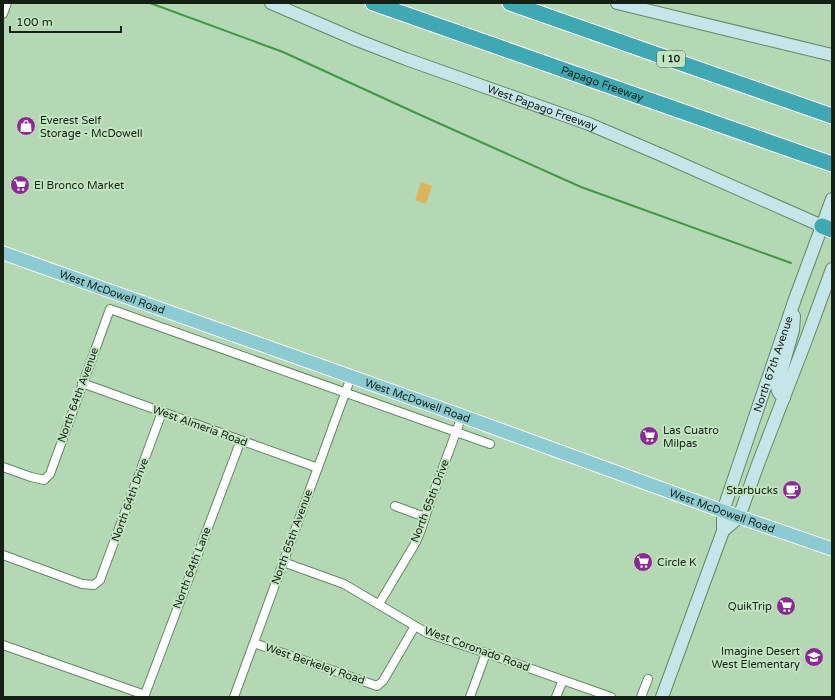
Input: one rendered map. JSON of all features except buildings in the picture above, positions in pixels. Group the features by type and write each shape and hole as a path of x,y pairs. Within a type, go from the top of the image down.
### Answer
{"highway":[{"name":"Papago Freeway","path":"373,3 832,164"},
{"name":"I 10","path":"510,3 832,116"}],"main road":[{"name":"West Papago Freeway","path":"271,3 406,60 589,124 821,226"},
{"path":"617,3 832,55"},
{"name":"North 67th Avenue","path":"662,697 723,531 723,511 794,299 831,202"},
{"name":"West McDowell Road","path":"3,253 832,549"},
{"name":"North 67th Avenue","path":"723,531 739,517 832,269"},
{"path":"784,398 779,394 777,387 793,330 794,299"}],"street":[{"path":"3,14 7,3"},
{"name":"North 64th Avenue","path":"3,467 44,480 50,474 110,309"},
{"name":"West McDowell Road","path":"110,309 490,444"},
{"name":"North 65th Avenue","path":"234,697 351,377"},
{"name":"West Almeria Road","path":"82,383 318,468"},
{"name":"North 64th Drive","path":"3,555 82,584 94,585 100,580 162,412"},
{"name":"North 65th Drive","path":"379,604 416,542 462,416"},
{"name":"North 64th Lane","path":"144,696 241,440"},
{"path":"396,506 425,517"},
{"name":"West Coronado Road","path":"283,562 344,584 427,632 611,697"},
{"name":"West Berkeley Road","path":"254,643 377,686 382,681 415,626"},
{"path":"3,645 144,696"},
{"path":"470,697 486,653"},
{"path":"641,697 648,679"},
{"path":"556,697 563,680"}],"shaded area":[{"path":"421,182 432,186 426,204 415,200"}],"waterway":[{"path":"150,3 283,52 581,187 791,263"}],"place":[{"name":"Everest Self Storage - McDowell","path":"26,126"},
{"name":"El Bronco Market","path":"20,185"},
{"name":"Las Cuatro Milpas","path":"649,436"},
{"name":"Starbucks","path":"792,490"},
{"name":"Circle K","path":"643,562"},
{"name":"QuikTrip","path":"786,606"},
{"name":"Imagine Desert West Elementary","path":"814,657"}]}
